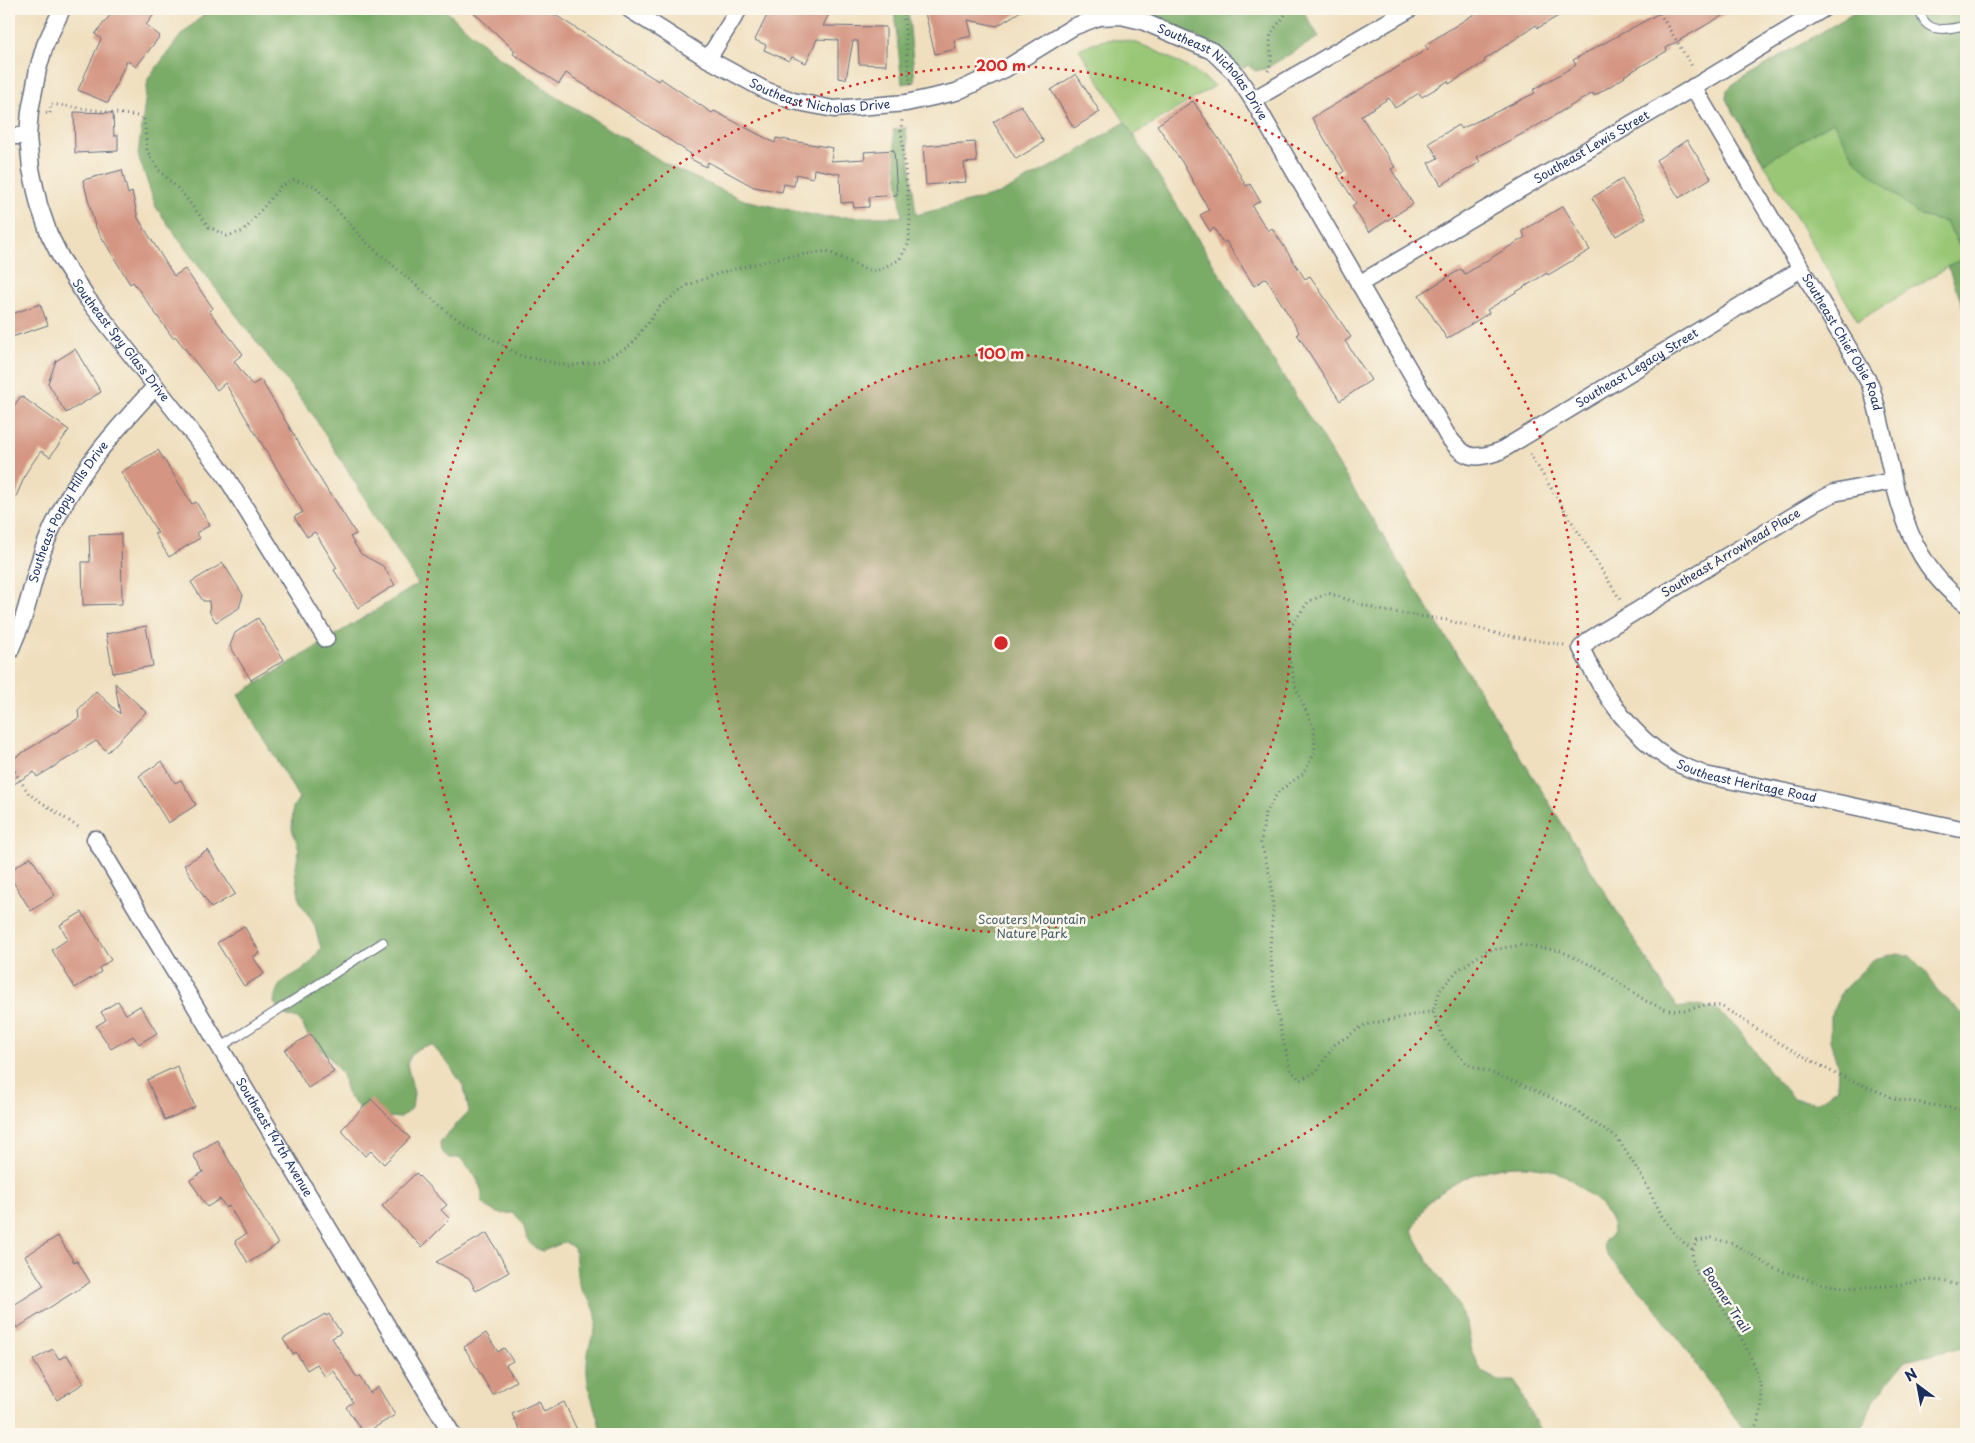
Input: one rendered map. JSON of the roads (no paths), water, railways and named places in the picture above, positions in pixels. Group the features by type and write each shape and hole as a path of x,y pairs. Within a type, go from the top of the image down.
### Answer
{"street":[{"name":"Southeast Spy Glass Drive","path":"62,9 45,45 30,111 28,136 31,169 49,234 61,258 86,297 225,476 326,639"},
{"name":"Southeast Nicholas Drive","path":"629,9 708,58 765,90 794,101 834,109 906,103 956,92 1005,69 1072,27 1099,17 1121,16 1142,22 1212,51 1235,73 1253,100 1447,435 1456,447 1468,457"},
{"path":"708,58 739,9"},
{"path":"1253,100 1410,9"},
{"name":"Southeast Lewis Street","path":"1359,284 1823,9"},
{"name":"Southeast Chief Obie Road","path":"1697,85 1801,269 1870,384 1878,410 1892,481 1906,525 1917,549 1929,567 1966,604"},
{"path":"9,136 28,136"},
{"name":"Southeast Legacy Street","path":"1468,457 1484,456 1500,451 1801,269"},
{"name":"Southeast Poppy Hills Drive","path":"9,653 22,621 44,546 63,503 88,464 116,429 155,387"},
{"name":"Southeast Arrowhead Place","path":"1581,648 1592,638 1630,614 1816,502 1842,491 1892,481"},
{"name":"Southeast Heritage Road","path":"1581,648 1590,668 1628,724 1642,740 1671,760 1705,775 1966,830"},
{"name":"Southeast 147th Avenue","path":"95,839 452,1434"}],"lane":[{"path":"1920,9 1921,17 1925,23 1939,30 1966,25"},
{"path":"221,1047 383,942"}],"park label":[{"name":"Scouters Mountain Nature Park","path":"1032,927"}]}
